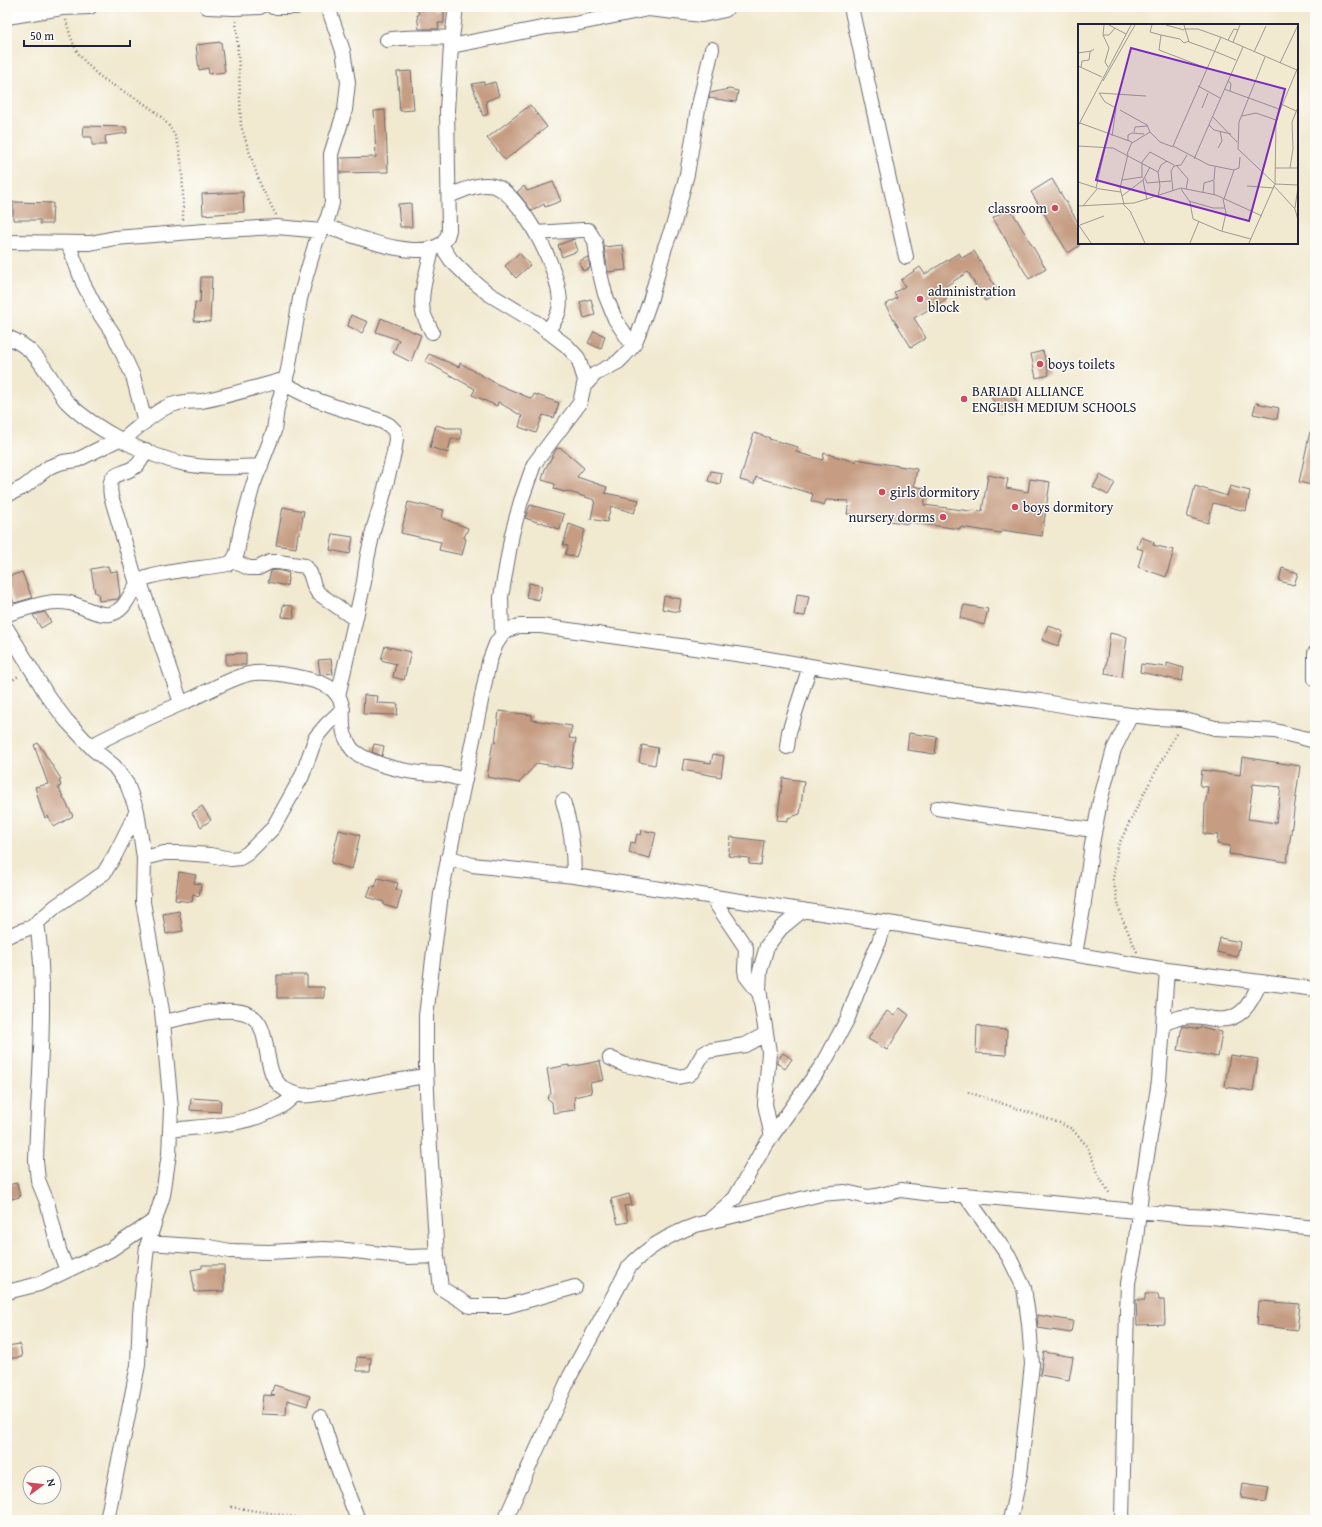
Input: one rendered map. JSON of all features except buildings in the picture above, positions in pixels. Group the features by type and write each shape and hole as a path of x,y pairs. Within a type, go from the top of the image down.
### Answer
{"street":[{"path":"7,18 62,8 90,7"},
{"path":"207,7 260,7"},
{"path":"273,7 296,7"},
{"path":"7,614 40,603 53,602 70,604 103,615 113,613 127,602 139,583 146,578 228,564 233,561 237,553 241,529 253,485 274,431 277,408 285,382 300,299 311,257 332,203 331,154 344,110 348,82 343,51 328,7"},
{"path":"7,242 90,243 115,238 184,232 283,227 323,229 403,250 436,246 447,238 450,230 447,110 451,41 456,7"},
{"path":"387,40 406,37 432,38 451,41 576,24 648,9 702,15 725,10 728,7"},
{"path":"851,7 906,257"},
{"path":"584,386 595,374 618,362 633,346 650,301 665,247 674,223 687,174 698,109 712,49"},
{"path":"449,196 472,187 487,186 498,188 511,197 543,245 557,282 560,309 555,322 548,331"},
{"path":"536,233 588,230 595,241 598,264 605,294 615,319 633,346"},
{"path":"68,243 83,283 97,310 114,335 133,376 145,422"},
{"path":"436,246 468,277 489,294 537,323 567,346 578,358 586,380 580,403 534,464 524,494 512,534 501,597 502,635"},
{"path":"432,332 423,313 422,302 425,280 436,246"},
{"path":"7,337 27,347 46,369 67,402 101,428 121,440 186,464 227,467 261,466"},
{"path":"7,495 24,486 49,467 62,462 77,460 121,440 145,422 175,404 202,401 243,390 285,382 314,399 381,420 389,425 395,432 396,439 394,454 382,504 374,526 364,582 338,696"},
{"path":"146,450 142,460 136,466 114,476 109,485 111,496 139,583 181,703"},
{"path":"233,561 249,568 258,568 270,562 305,566 310,572 314,586 318,593 334,606 355,619"},
{"path":"575,1287 507,1306 470,1306 441,1288 437,1256 426,1076 426,1016 441,894 448,857 490,662 496,644 502,635 508,630 519,626 541,626 757,657 939,688 1040,701 1089,710 1156,718 1181,719 1215,728 1275,731 1315,741"},
{"path":"7,629 47,695 66,720 91,746 114,766 127,784 137,811 144,858 143,902 163,1022 171,1108 169,1154 162,1195 148,1243 140,1314 138,1365 107,1520"},
{"path":"1315,653 1315,679"},
{"path":"787,747 789,732 810,666"},
{"path":"91,746 118,731 227,682 250,674 296,676 319,683 332,689 338,696 343,709 344,734 353,751 392,767 414,772 440,774 465,780"},
{"path":"144,858 164,853 181,853 210,855 231,860 240,858 248,853 273,828 302,776 316,737 343,709"},
{"path":"1075,954 1094,830 1112,755 1132,715"},
{"path":"563,802 570,822 574,876"},
{"path":"937,808 1094,830"},
{"path":"7,936 32,927 56,906 104,873 115,855 137,811"},
{"path":"448,857 472,865 574,876 711,896 885,922 1167,970 1315,989"},
{"path":"711,896 746,948 746,976 759,993"},
{"path":"772,1137 765,1104 769,1052 759,993 760,971 767,946 781,928 803,910"},
{"path":"37,922 40,943 43,993 36,1161 38,1180 48,1202 59,1250 67,1270"},
{"path":"707,1222 735,1198 764,1147 825,1061 848,1018 879,942 885,922"},
{"path":"1122,1520 1128,1283 1159,1081 1167,970"},
{"path":"1163,1024 1181,1017 1201,1016 1216,1019 1236,1016 1244,1010 1252,1000 1260,982"},
{"path":"163,1022 212,1012 235,1011 248,1014 258,1021 263,1032 273,1077 282,1088 301,1096 347,1090 426,1076"},
{"path":"610,1058 625,1065 678,1077 688,1075 703,1054 708,1051 746,1045 766,1034"},
{"path":"170,1130 243,1121 267,1114 283,1105 296,1094"},
{"path":"505,1520 570,1376 629,1267 638,1257 652,1247 681,1231 696,1225 821,1194 845,1192 868,1197 901,1190 913,1190 922,1193 940,1195 965,1195 1139,1212 1212,1217 1315,1228"},
{"path":"965,1195 1009,1257 1024,1288 1029,1322 1032,1364 1020,1475 1010,1520"},
{"path":"7,1292 39,1284 110,1250 155,1220"},
{"path":"148,1243 209,1247 230,1251 269,1252 323,1249 409,1257 437,1256"},
{"path":"321,1417 334,1458 358,1520"}],"path":[{"path":"62,8 70,35 80,56 101,77 151,109 164,121 176,136 181,165 184,232"},
{"path":"234,8 238,36 241,126 260,184 283,227"},
{"path":"1142,965 1121,916 1114,880 1118,846 1142,797 1176,736 1181,719"},
{"path":"968,1092 1060,1123 1072,1129 1086,1146 1100,1178 1120,1210"},
{"path":"231,1507 314,1520"}],"place":[{"name":"classroom","path":"1055,208"},
{"name":"administration block","path":"920,299"},
{"name":"boys toilets","path":"1040,364"},
{"name":"BARIADI ALLIANCE ENGLISH MEDIUM SCHOOLS","path":"964,399"},
{"name":"girls dormitory","path":"882,492"},
{"name":"boys dormitory","path":"1015,507"},
{"name":"nursery dorms","path":"943,517"}]}
